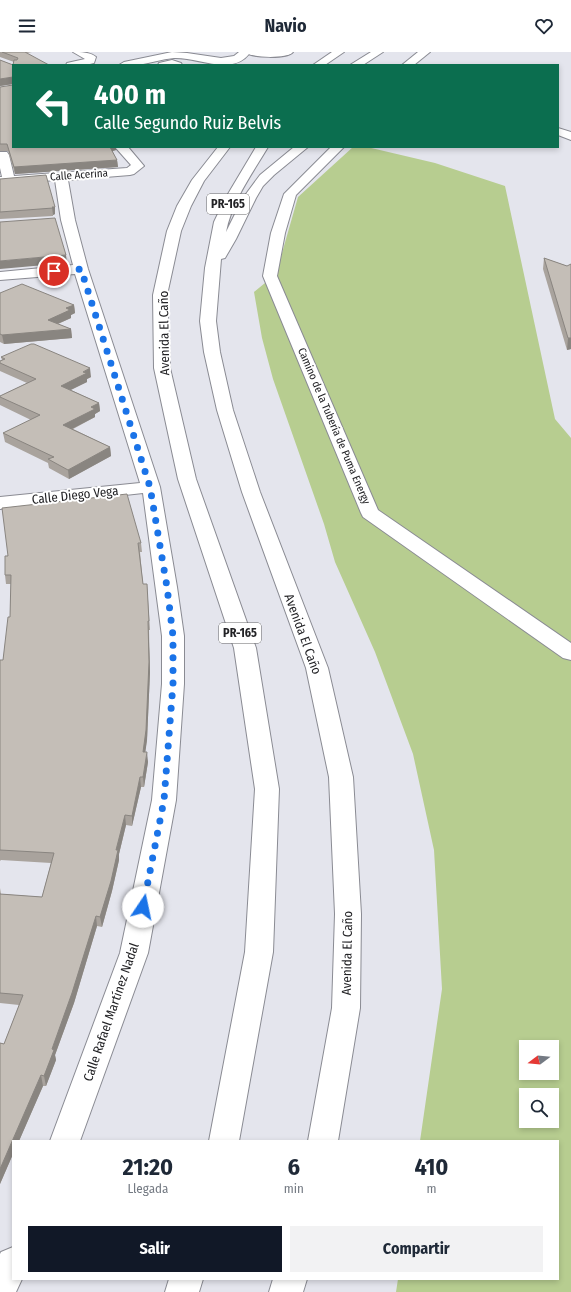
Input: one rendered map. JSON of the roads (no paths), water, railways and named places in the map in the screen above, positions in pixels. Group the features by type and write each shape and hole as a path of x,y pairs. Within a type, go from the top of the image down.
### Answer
{"main road":[{"path":"250,52 272,54 288,52"},
{"path":"270,64 300,52"},
{"path":"321,64 339,52"},
{"path":"357,64 378,52"},
{"path":"409,64 425,52"},
{"path":"76,64 90,61 91,57 84,53"},
{"path":"116,64 130,58 133,53 174,64"},
{"path":"134,64 163,61 180,55 217,61 242,58"},
{"path":"202,59 217,64"},
{"path":"563,131 571,136"},
{"name":"Calle Acerina","path":"4,181 130,171 138,166 122,148"},
{"path":"198,180 208,148"},
{"name":"Avenida El Caño","path":"223,148 198,180 184,206 174,231 160,296 162,368 187,479 245,648 267,789 260,952 224,1140"},
{"name":"Avenida El Caño","path":"261,148 230,199 221,222 212,268 208,321 212,352 225,410 251,492 317,668 341,777 348,914 346,1008 323,1140"},
{"path":"212,268 229,242 254,190 264,177 301,148"},
{"name":"Camino de la Tubería de Puma Energy","path":"337,148 290,194 278,233 270,276 370,513 571,653"},
{"path":"3,155 4,181"},
{"name":"Calle Rafael Martínez Nadal","path":"61,176 60,220 81,269 150,487 167,587 173,636 173,684 164,800 134,953 65,1140"},
{"path":"0,276 81,269"},
{"name":"Calle Diego Vega","path":"0,503 150,487"},
{"path":"0,1289 12,1265"},
{"path":"182,1292 186,1280"},
{"path":"286,1292 290,1280"}]}
